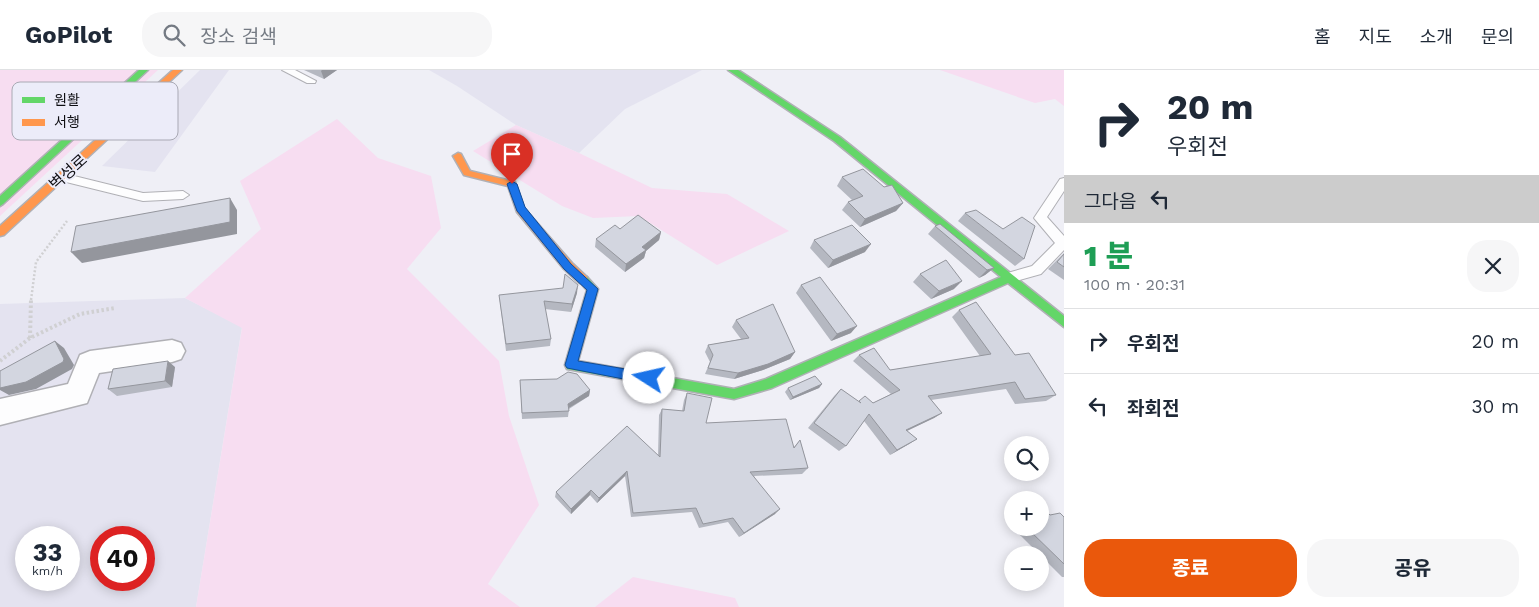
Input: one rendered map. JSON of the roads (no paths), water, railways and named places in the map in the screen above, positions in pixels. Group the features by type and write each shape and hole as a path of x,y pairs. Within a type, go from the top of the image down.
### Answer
{"street":[{"name":"벽성로","path":"132,82 144,70"},
{"name":"벽성로","path":"165,82 178,70"},
{"path":"732,70 838,139 1064,322"},
{"name":"벽성로","path":"0,202 70,140"},
{"name":"벽성로","path":"0,232 102,140"},
{"path":"458,156 466,173 512,184 520,208 568,266 593,289 571,365 734,394 768,384 1009,278"},
{"path":"0,412 77,394 90,363 172,351"}],"lane":[{"path":"287,70 311,81"},
{"path":"62,177 143,197 183,195"},
{"path":"1009,278 1036,270 1063,243 1040,218 1064,182"}]}
